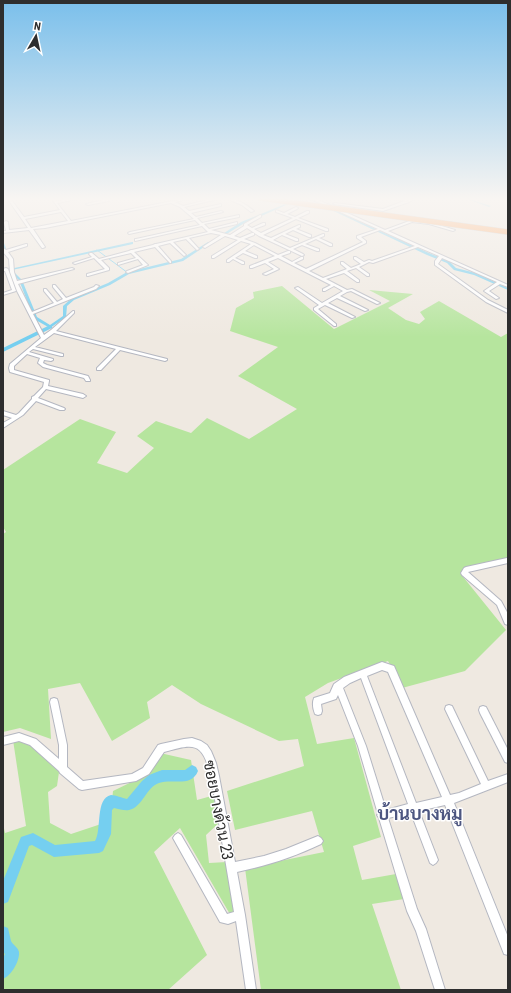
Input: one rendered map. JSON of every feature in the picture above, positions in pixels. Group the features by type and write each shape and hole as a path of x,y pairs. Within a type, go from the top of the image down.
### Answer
{"street":[{"path":"137,244 140,249"},
{"path":"75,263 96,258 106,258 121,252 159,244"},
{"path":"173,244 184,255"},
{"path":"193,244 197,249"},
{"path":"205,247 209,244"},
{"path":"213,257 233,244"},
{"path":"228,261 253,244"},
{"path":"255,244 334,285 345,290 351,290 378,303"},
{"path":"251,268 279,257 302,244"},
{"path":"304,244 318,250"},
{"path":"306,271 360,244"},
{"path":"410,244 508,286"},
{"path":"16,281 6,270 11,259 4,250 26,245"},
{"path":"155,245 170,262"},
{"path":"264,249 276,245"},
{"path":"281,245 289,251 302,257 292,263"},
{"path":"369,260 372,262 415,247"},
{"path":"128,272 145,266 131,251"},
{"path":"242,252 256,257"},
{"path":"88,275 108,269 91,254"},
{"path":"440,257 436,264 492,304 508,312"},
{"path":"119,264 139,258"},
{"path":"232,258 243,262"},
{"path":"354,258 364,264"},
{"path":"322,279 364,264 375,258"},
{"path":"265,274 277,269 266,262"},
{"path":"342,263 350,269"},
{"path":"7,266 16,281 18,291 33,313 41,335"},
{"path":"356,267 368,275"},
{"path":"3,282 16,281 72,269"},
{"path":"344,271 358,281"},
{"path":"3,295 14,290 16,281"},
{"path":"496,298 486,292 498,283"},
{"path":"324,290 334,285"},
{"path":"54,286 66,300"},
{"path":"33,313 97,286"},
{"path":"297,288 324,304 353,317"},
{"path":"45,290 57,304"},
{"path":"334,325 315,310 345,290"},
{"path":"3,295 18,291"},
{"path":"337,296 366,310"},
{"path":"53,332 73,312"},
{"path":"3,426 16,417 46,383 45,380 12,371 11,368 12,365 33,348 41,335 53,332 165,360"},
{"path":"33,348 61,355"},
{"path":"99,369 119,348"},
{"path":"27,353 51,360"},
{"path":"43,358 40,363 44,366 86,377 88,380"},
{"path":"44,387 83,396"},
{"path":"34,398 62,409"},
{"path":"3,413 16,417"},
{"path":"507,561 466,570 464,573 499,603 508,622"},
{"path":"318,711 317,701 332,696 338,686 347,680 363,674 371,669 382,666 391,669 453,799 508,950"},
{"path":"363,674 433,860"},
{"path":"338,686 362,746 412,911 421,929 440,990"},
{"path":"54,702 63,745 63,770"},
{"path":"449,709 486,786"},
{"path":"483,710 508,757"},
{"name":"ซอยบางด้วน 23","path":"3,740 19,737 33,742 82,786 133,778 146,771 161,748 190,742 199,743 207,751 212,761 240,916 251,990"},
{"path":"382,816 453,799 508,778"},
{"path":"178,838 224,918 228,919 240,916"},
{"path":"231,868 274,859 318,841"}],"green space":[{"path":"282,286 334,329 390,301 369,290 413,294 388,308 406,320 419,324 425,319 420,312 439,301 501,337 508,333 508,562 460,573 506,630 465,671 402,688 388,661 328,683 305,697 317,744 354,738 381,837 353,846 362,880 396,874 404,899 372,904 401,990 261,990 245,868 324,852 312,811 235,830 227,791 304,766 298,739 279,741 201,704 172,685 147,702 150,718 112,741 80,683 48,689 51,739 20,728 3,732 3,534 6,532 3,527 3,470 80,419 116,432 97,463 127,473 154,448 137,436 156,421 191,433 207,418 249,439 297,409 238,376 278,347 230,331 236,308 254,298 253,292"},
{"path":"13,740 28,743 59,772 57,786 48,792 50,823 71,834 110,821 113,791 148,774 160,753 191,760 197,800 215,795 221,821 206,835 209,863 227,862 239,914 231,916 180,828 154,852 207,955 168,990 3,990 3,824 5,833 26,826"}],"waterway":[{"path":"4,244 6,250"},
{"path":"12,269 126,244"},
{"path":"12,272 20,280 35,318 50,327 65,316 65,306 73,299 109,284 128,273 182,260 207,244"},
{"path":"407,244 448,262 455,269 475,274 508,289"},
{"path":"97,250 128,273"},
{"path":"3,350 50,327"},
{"path":"3,897 25,841 33,839 54,851 99,847 105,834 106,810 112,801 128,805 153,779 162,776 187,776 192,771"},
{"path":"3,933 5,944 12,952 10,960 3,972"}],"district":[{"name":"บ้านบางหมู","path":"420,814"}]}
